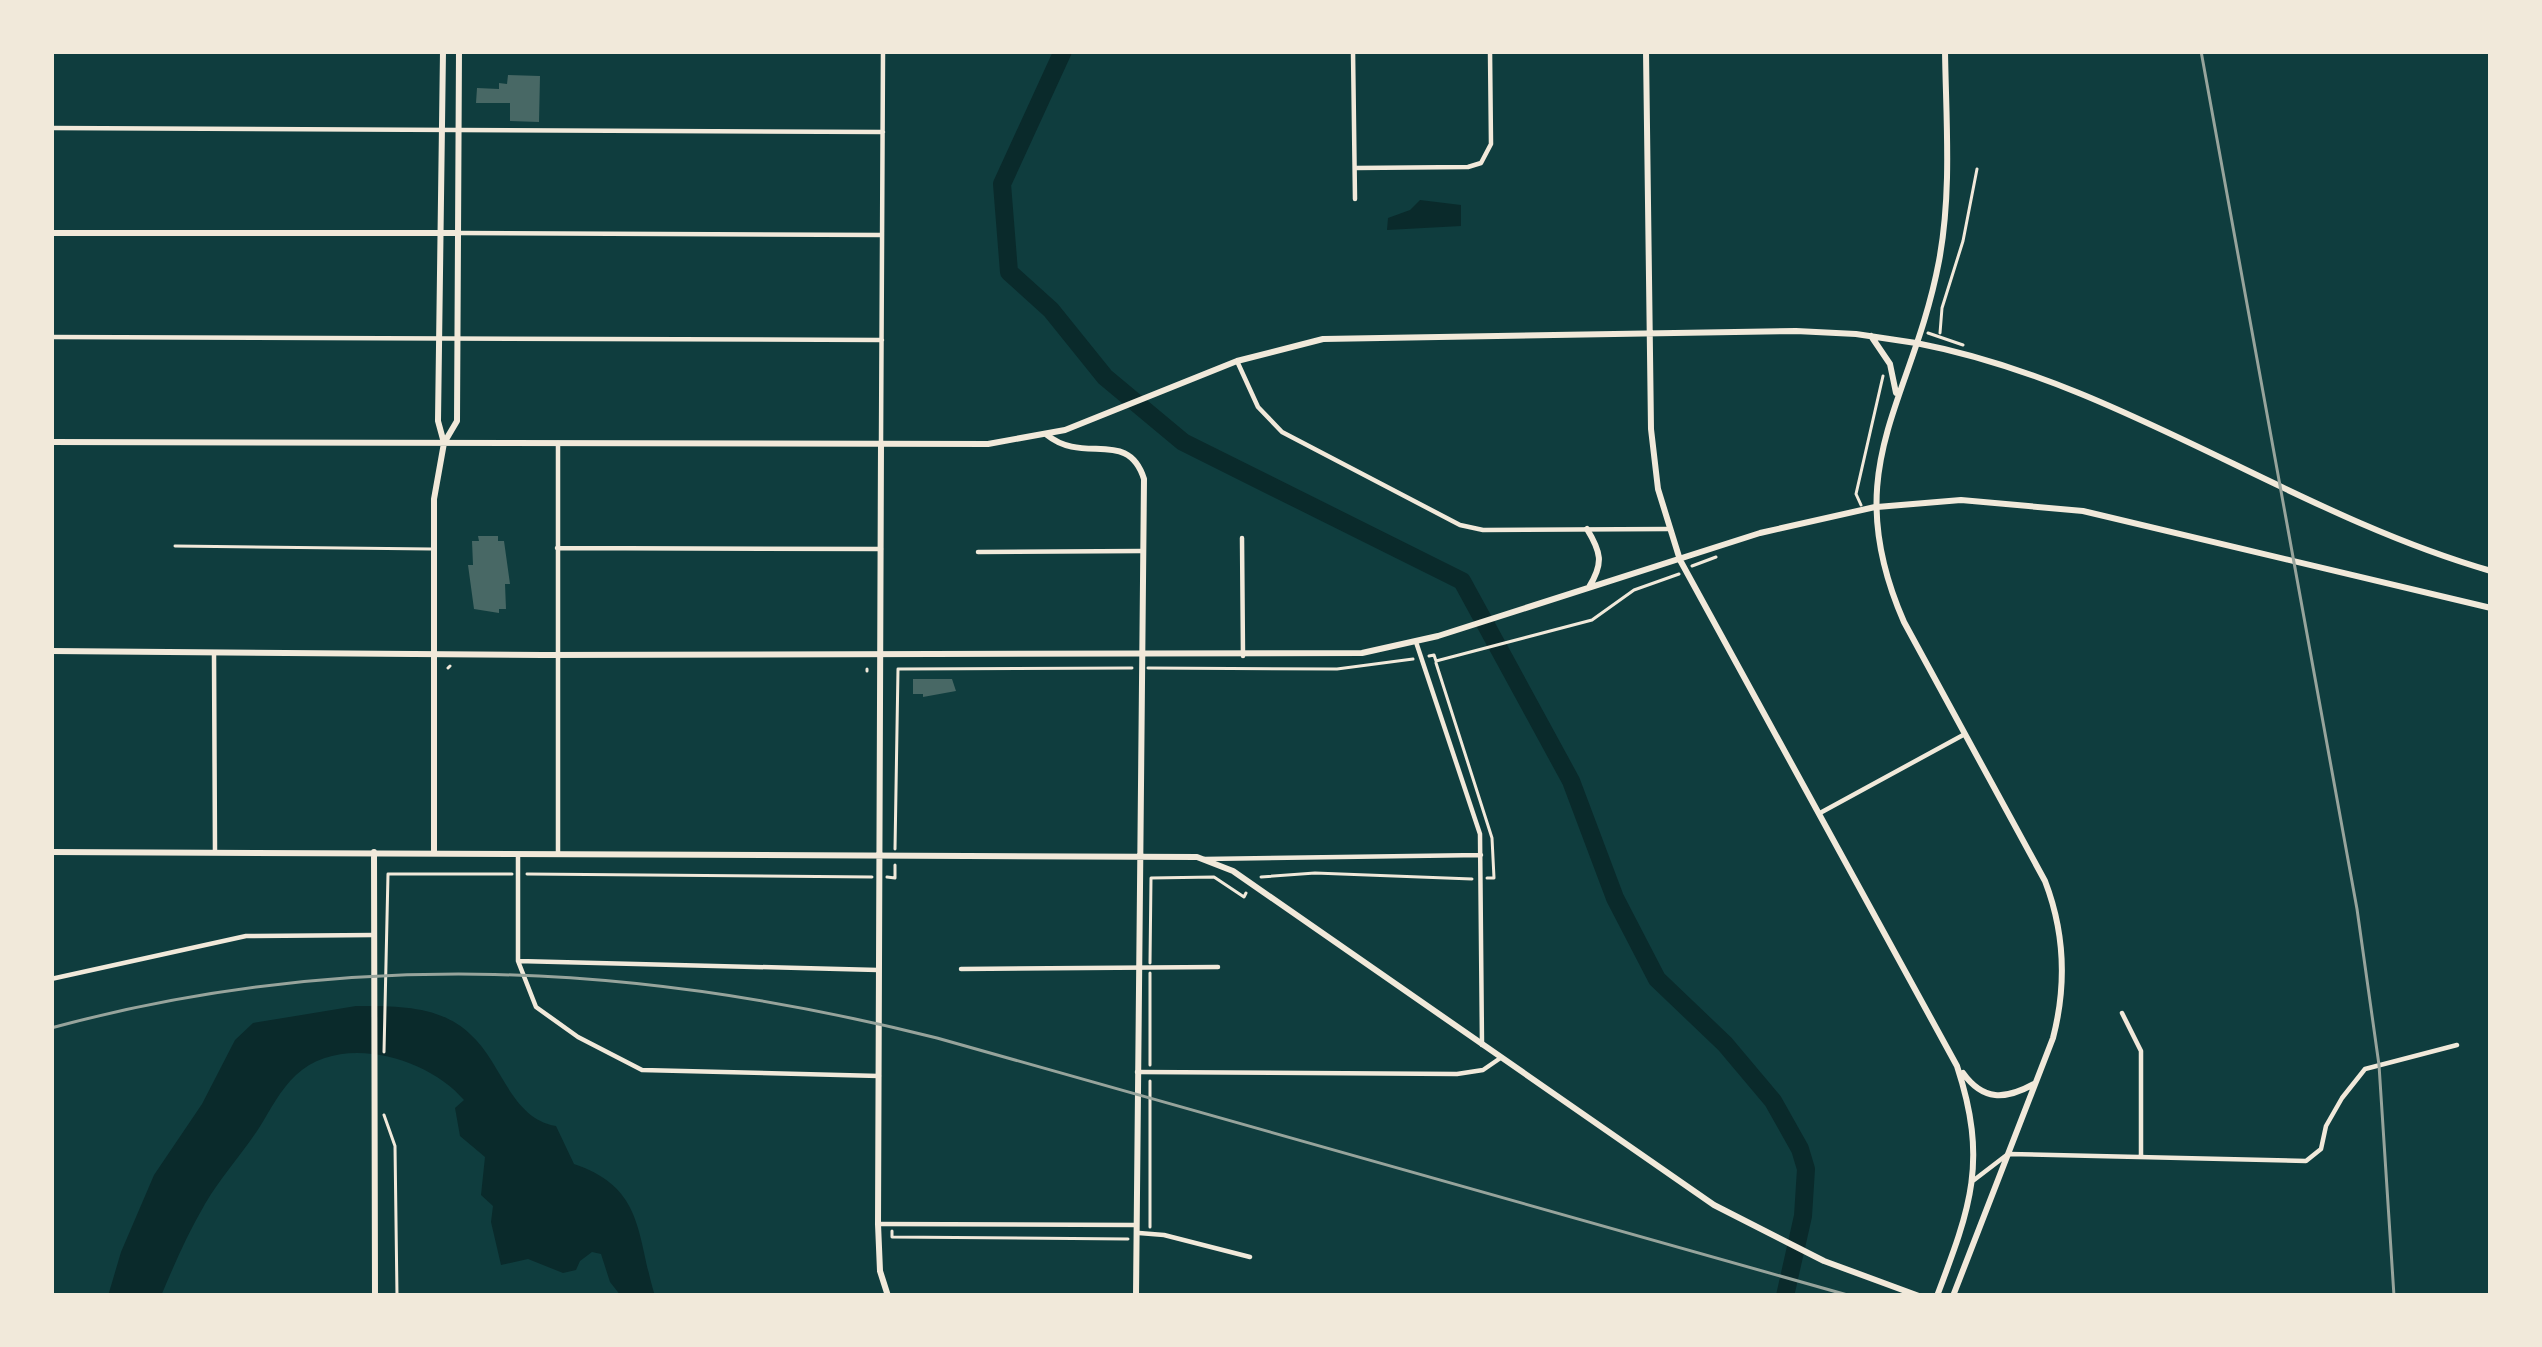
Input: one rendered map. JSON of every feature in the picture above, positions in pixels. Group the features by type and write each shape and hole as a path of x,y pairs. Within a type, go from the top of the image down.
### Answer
{"main road":[{"path":"442,51 438,421 444,443"},
{"path":"434,853 434,500 444,443 457,421 459,51"},
{"path":"1646,51 1653,459 1680,560 1957,1066 1971,1084 1992,1096 2012,1095 2036,1083"},
{"path":"1945,51 1945,220 1936,276 1880,452 1875,508 1894,600 2034,858 2057,919 2063,959 2053,1039 1953,1296"},
{"path":"51,232 458,233"},
{"path":"51,442 988,444 1048,435 1238,362 1289,345 1336,338 1796,331 1916,343 2022,370 2370,524 2491,571"},
{"path":"1871,336 1891,364 1896,396"},
{"path":"1048,435 1068,449 1116,450 1136,463 1144,479 1136,1296"},
{"path":"881,444 878,1224 880,1271 887,1293"},
{"path":"51,651 1328,656 1416,642 1779,528 1875,508 1961,500 2083,512 2491,608"},
{"path":"1587,530 1601,561 1587,590"},
{"path":"51,851 1204,859 1253,886 1694,1191 1824,1261 1919,1296"},
{"path":"374,852 380,1007 374,1296"},
{"path":"1937,1296 1966,1218 1974,1180 1973,1122 1957,1066"}],"street":[{"path":"881,444 883,51"},
{"path":"1353,51 1355,199"},
{"path":"1355,168 1481,163 1490,148 1490,51"},
{"path":"51,128 883,132"},
{"path":"458,233 882,236"},
{"path":"51,338 882,340"},
{"path":"1238,362 1258,407 1282,432 1460,525 1483,530 1669,529"},
{"path":"558,443 558,853"},
{"path":"1242,538 1243,656"},
{"path":"557,548 881,549"},
{"path":"978,551 1142,551"},
{"path":"1416,642 1479,829 1482,1045"},
{"path":"214,651 215,852"},
{"path":"1820,813 1965,734"},
{"path":"518,853 518,961 540,1011 635,1068 879,1076"},
{"path":"1204,859 1480,855"},
{"path":"51,979 246,936 374,934"},
{"path":"518,961 879,970"},
{"path":"961,969 1218,967"},
{"path":"2122,1013 2141,1051 2140,1156"},
{"path":"1974,1180 2008,1154 2306,1162 2321,1149 2326,1126 2366,1069 2456,1045"},
{"path":"1137,1072 1473,1073 1501,1058"},
{"path":"878,1224 1150,1233 1250,1257"}],"lane":[{"path":"175,546 434,549"}],"path":[{"path":"1920,332 1941,335 1942,308 1963,241 1977,169"},
{"path":"1862,510 1856,494 1866,435 1882,386 1882,369 1891,364"},
{"path":"1494,878 1492,838 1436,661 1599,617 1634,590 1722,554"},
{"path":"1141,668 1337,670 1407,660"},
{"path":"895,833 898,668 1125,668"},
{"path":"1150,1233 1151,878 1214,877 1244,897 1273,873 1481,878"},
{"path":"380,1007 388,874 880,877"},
{"path":"378,1110 395,1146 397,1296"},
{"path":"892,1224 892,1237 1136,1232"}],"water":[{"path":"1420,200 1461,205 1461,226 1387,230 1388,218 1410,210"},
{"path":"356,1006 431,1012 470,1034 517,1101 540,1121 556,1126 574,1164 597,1174 626,1200 655,1296 621,1296 610,1282 601,1254 592,1252 576,1270 563,1273 528,1259 501,1265 491,1222 493,1206 481,1195 485,1157 460,1136 455,1108 464,1100 449,1085 407,1062 360,1053 315,1062 285,1087 205,1204 161,1296 108,1296 154,1175 202,1104 235,1040 253,1023"}],"building":[{"path":"508,75 540,76 539,122 510,121 510,103 476,103 477,88 499,89 499,83 507,84"},
{"path":"478,536 498,536 498,541 504,541 510,584 505,584 506,609 499,613 474,609 468,565 473,565 472,541 479,541"},
{"path":"913,679 952,679 956,691 923,697 913,694"}],"waterway":[{"path":"1063,51 1002,184 1009,272 1051,310 1105,377 1183,442 1462,581 1571,781 1615,898 1657,979 1725,1044 1773,1101 1800,1149 1806,1169 1803,1216 1785,1296"}],"railway":[{"path":"2201,51 2357,909 2379,1065 2394,1296"},
{"path":"51,1028 163,1002 274,985 384,976 494,975 715,993 937,1038 1851,1296"}]}
